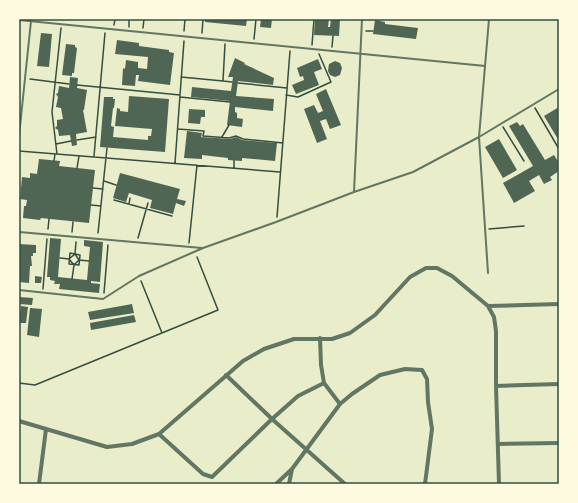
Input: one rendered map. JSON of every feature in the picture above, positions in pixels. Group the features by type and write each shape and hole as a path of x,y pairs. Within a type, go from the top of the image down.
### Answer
{"street":[{"path":"19,421 107,447 132,444 159,434 242,362 264,349 294,339 332,339 350,333 375,315 410,277 426,268 437,268 452,276 488,306 494,317 496,331 496,386 500,484"},
{"path":"488,306 559,304"},
{"path":"320,338 321,365 324,383 340,404"},
{"path":"276,484 292,469 340,404 380,375 405,368 422,370 427,379 428,402 432,429 425,484"},
{"path":"226,375 272,419 345,484"},
{"path":"159,434 204,474 212,478 272,419 298,396 324,383"},
{"path":"496,386 559,384"},
{"path":"39,484 46,429"},
{"path":"498,444 559,443"},
{"path":"289,484 292,469"}],"lane":[{"path":"354,192 362,19"},
{"path":"488,273 479,137 489,19"},
{"path":"19,20 485,66"},
{"path":"19,136 31,21"},
{"path":"19,290 103,299 139,276 195,251 412,172 479,137 559,89"},
{"path":"19,232 137,241 203,248"}],"path":[{"path":"128,31 129,19"},
{"path":"143,32 144,19"},
{"path":"175,163 185,19"},
{"path":"201,38 203,19"},
{"path":"253,43 256,19"},
{"path":"311,49 314,19"},
{"path":"54,160 56,154 56,144 52,112 61,24"},
{"path":"94,157 106,29"},
{"path":"362,31 373,31"},
{"path":"332,51 333,36"},
{"path":"223,81 225,40"},
{"path":"276,222 290,47"},
{"path":"286,95 298,97 331,82 317,50"},
{"path":"181,77 232,82"},
{"path":"25,79 70,84"},
{"path":"238,83 287,88"},
{"path":"77,86 230,102"},
{"path":"533,105 559,149"},
{"path":"501,124 524,162"},
{"path":"222,138 229,125"},
{"path":"178,129 204,131 203,136 229,138 236,136 243,139 283,143"},
{"path":"77,140 96,137"},
{"path":"56,144 71,141"},
{"path":"98,238 107,148"},
{"path":"19,151 280,172"},
{"path":"77,168 79,156"},
{"path":"234,160 234,168"},
{"path":"189,246 197,165"},
{"path":"104,181 116,185"},
{"path":"93,188 103,189"},
{"path":"128,204 130,198"},
{"path":"114,200 172,216"},
{"path":"137,241 148,203"},
{"path":"91,205 101,206"},
{"path":"43,293 49,219"},
{"path":"71,236 73,222"},
{"path":"485,229 524,226"},
{"path":"103,299 108,239"},
{"path":"76,242 75,254 79,260"},
{"path":"19,383 34,385 218,310 195,251"},
{"path":"70,259 75,254"},
{"path":"60,258 70,259"},
{"path":"70,259 74,265"},
{"path":"79,260 89,261"},
{"path":"72,279 74,265 79,260"},
{"path":"139,276 162,333"}],"building":[{"path":"205,19 247,19 246,26 205,22"},
{"path":"261,19 272,19 271,28 260,27"},
{"path":"315,19 329,19 328,27 330,27 331,19 340,19 339,36 314,35"},
{"path":"375,20 385,22 385,24 418,28 416,39 373,34"},
{"path":"41,33 52,34 49,67 37,66"},
{"path":"117,40 139,43 139,46 169,50 169,52 174,53 170,85 138,81 139,75 136,75 135,86 122,85 123,68 125,69 126,60 138,62 138,68 147,69 148,57 115,54"},
{"path":"66,44 75,45 77,48 74,73 72,73 72,76 62,75"},
{"path":"235,58 245,63 244,64 274,78 273,85 238,81 236,96 274,99 273,111 235,107 237,118 243,119 242,127 227,125 230,101 191,97 192,87 231,91 233,77 228,77"},
{"path":"318,59 322,69 314,72 319,85 296,94 292,85 304,80 303,76 300,77 297,68"},
{"path":"335,61 340,63 342,68 340,75 335,77 330,75 328,71 329,64"},
{"path":"70,77 78,78 77,88 87,90 83,110 87,132 76,134 77,145 72,146 70,135 59,136 58,130 55,128 57,126 57,120 63,119 61,108 56,107 58,97 56,94 58,93 59,86 69,88"},
{"path":"326,89 341,125 330,129 326,119 320,121 327,139 317,143 304,109 314,105 318,113 323,111 316,94"},
{"path":"129,96 169,99 165,152 100,147 104,97 113,97 113,99 115,99 111,126 114,127 113,137 148,140 148,136 151,136 152,129 115,126 117,108 120,109 120,111 128,112"},
{"path":"559,107 559,141 544,116"},
{"path":"189,109 205,110 205,117 201,117 200,124 188,123"},
{"path":"517,122 520,126 523,124 545,160 554,155 559,163 559,171 550,177 552,180 544,184 539,175 529,181 535,191 514,203 503,183 533,166 509,126"},
{"path":"187,131 202,133 201,137 230,139 236,137 242,140 277,143 275,161 242,158 242,161 228,160 228,158 202,155 202,159 184,158"},
{"path":"499,139 517,170 503,178 485,147"},
{"path":"39,159 60,161 59,166 95,170 89,223 41,218 40,220 23,218 24,206 26,206 27,200 20,199 22,177 30,178 30,173 37,174"},
{"path":"120,173 180,189 177,199 186,201 184,206 176,203 173,214 150,208 152,200 129,193 126,202 113,198"},
{"path":"50,238 61,239 58,277 87,280 90,247 84,246 84,240 103,242 100,282 91,281 91,283 100,284 99,293 59,289 60,284 54,284 55,281 50,280 50,277 47,277"},
{"path":"19,244 36,245 36,253 33,253 33,256 31,256 32,266 30,266 29,283 19,282"},
{"path":"35,276 42,277 41,283 35,283"},
{"path":"19,297 33,298 32,305 19,304"},
{"path":"132,304 134,313 90,320 88,312"},
{"path":"21,306 28,307 26,323 19,323"},
{"path":"30,308 42,309 39,337 27,335"},
{"path":"134,315 136,322 91,330 90,323"}]}
